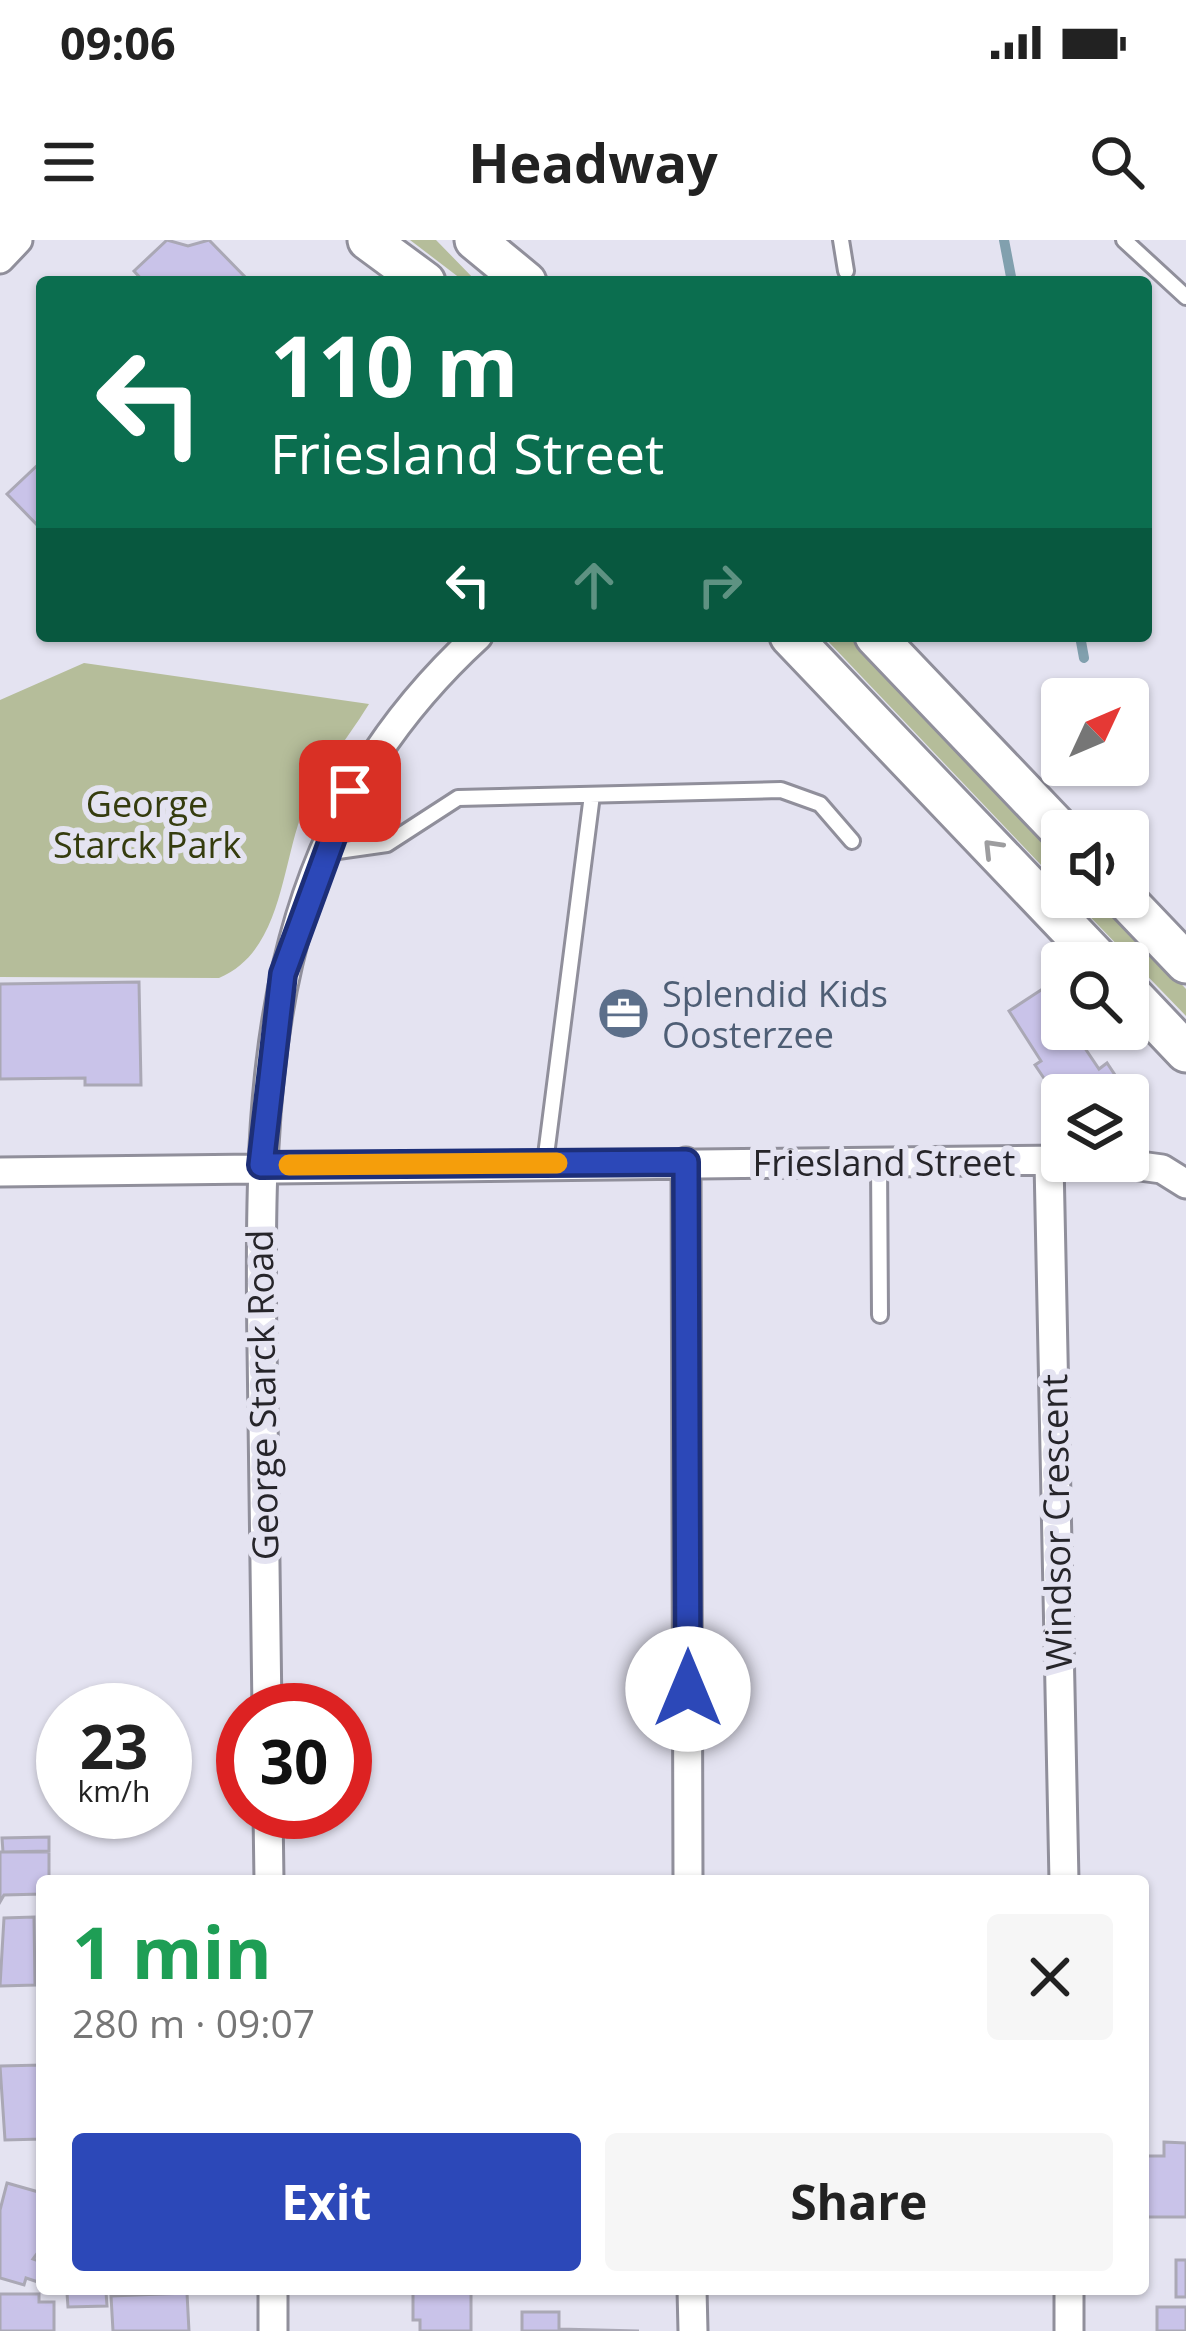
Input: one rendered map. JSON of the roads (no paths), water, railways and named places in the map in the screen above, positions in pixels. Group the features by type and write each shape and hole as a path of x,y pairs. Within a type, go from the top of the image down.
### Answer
{"main road":[{"path":"368,240 417,276"},
{"path":"476,240 519,276"},
{"path":"796,642 1082,942"},
{"path":"881,642 1041,810"},
{"path":"1144,918 1186,963"},
{"path":"1149,1013 1186,1052"}],"street":[{"path":"0,260 18,240"},
{"name":"George Starck Road","path":"267,1683 261,1165 283,974 350,791 386,733 472,642"},
{"path":"1149,1150 1186,1164"},
{"name":"Friesland Street","path":"0,1172 261,1165 1041,1161"},
{"path":"686,1162 688,1875"},
{"path":"1149,1166 1162,1168 1186,1184"},
{"name":"Windsor Crescent","path":"1056,1182 1064,1875"},
{"path":"268,1839 269,1875"},
{"path":"273,2295 273,2331"},
{"path":"692,2295 693,2331"},
{"path":"1069,2295 1069,2331"}],"lane":[{"path":"841,240 846,271"},
{"path":"1124,240 1186,297"},
{"path":"324,853 387,844 458,799 592,795 793,792 833,814 852,841"},
{"path":"545,1163 592,795"},
{"path":"879,1161 880,1315"}],"waterway":[{"path":"1004,240 1011,276"},
{"path":"1081,642 1084,658"}],"place":[{"name":"Splendid Kids Oosterzee","path":"623,1014"}],"park label":[{"name":"George Starck Park","path":"147,824"}]}
